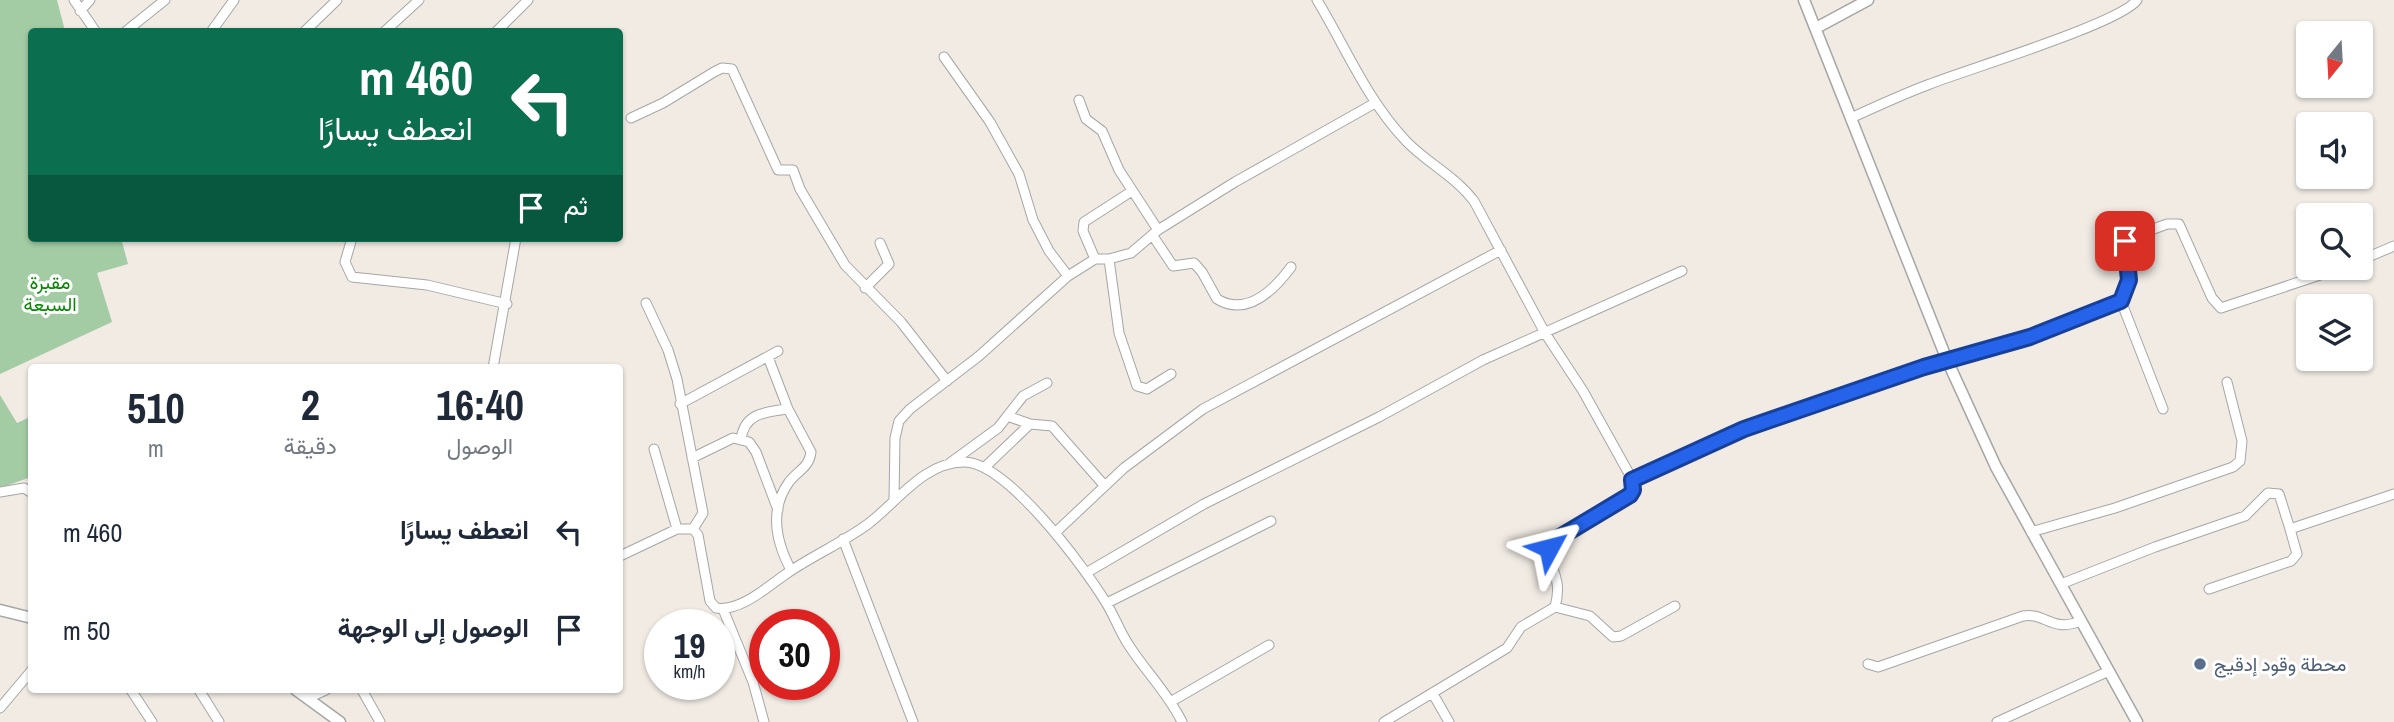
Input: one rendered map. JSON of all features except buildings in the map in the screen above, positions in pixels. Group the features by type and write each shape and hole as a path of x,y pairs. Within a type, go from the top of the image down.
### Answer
{"street":[{"path":"75,0 93,28"},
{"path":"80,11 90,0"},
{"path":"130,28 165,0"},
{"path":"214,28 234,0"},
{"path":"308,28 337,0"},
{"path":"388,28 419,0"},
{"path":"500,28 528,0"},
{"path":"1317,0 1375,103 1407,142 1461,184 1474,201 1545,333 1583,391 1632,480 1633,490 1630,495 1550,543 1549,555 1560,588 1555,607"},
{"path":"1804,0 1947,360 1996,467 2137,722"},
{"path":"1816,28 1868,0"},
{"path":"1851,118 1929,84 2038,46 2122,12 2137,0"},
{"path":"944,57 990,122 1019,174 1033,220 1049,251 1068,276"},
{"path":"631,118 663,103 722,68 732,69 778,170 793,170 827,238 865,288 901,322 947,381"},
{"path":"1079,100 1086,119 1102,131 1173,266 1194,263 1217,299 1229,303 1252,303 1270,293 1291,267"},
{"path":"894,499 895,438 899,421 910,409 979,356 1068,276 1095,258 1109,260 1131,253 1155,233 1235,182 1375,103"},
{"path":"1095,258 1083,231 1084,222 1132,191"},
{"path":"2163,409 2121,301 2129,280 2125,241 2174,223 2183,229 2217,307 2233,306 2307,280"},
{"path":"351,242 345,262 352,277 427,285 507,304"},
{"path":"494,364 507,304 515,242"},
{"path":"865,288 889,264 880,243"},
{"path":"2373,255 2394,246"},
{"path":"1056,532 1146,449 1203,409 1501,250"},
{"path":"1109,260 1119,333 1137,386 1147,389 1171,374"},
{"path":"1086,573 1204,504 1379,417 1483,360 1682,271"},
{"path":"1632,480 1744,429 1947,360 2030,337 2121,301"},
{"path":"646,303 668,350 692,458 703,513 693,529"},
{"path":"680,404 778,351"},
{"path":"768,357 788,409 811,453 807,466 790,481 778,510 776,527 780,548 791,570"},
{"path":"2031,531 2115,508 2233,467 2239,461 2242,441 2227,382"},
{"path":"693,529 698,535 710,601 716,608 723,609 748,600 791,570 868,524 920,478 947,465 1010,417 1023,396 1047,383"},
{"path":"741,440 746,424 755,414 788,409"},
{"path":"1010,417 1030,424 1052,426 1104,485"},
{"path":"985,467 1030,424"},
{"path":"692,458 733,438 749,442 756,452 778,510"},
{"path":"654,449 677,529"},
{"path":"947,465 966,462 985,467 1056,532 1107,603 1129,645 1172,701 1182,722"},
{"path":"0,492 24,488 28,490"},
{"path":"2061,584 2155,547 2245,516 2268,493 2279,494 2297,554 2291,561 2209,589"},
{"path":"2290,529 2394,494"},
{"path":"1107,603 1271,522"},
{"path":"623,555 677,529 693,529"},
{"path":"843,539 913,722"},
{"path":"1384,722 1507,648 1521,627 1555,607 1590,615 1613,637 1621,636 1675,606"},
{"path":"0,610 28,617"},
{"path":"1868,664 1878,667 2023,617 2032,616 2057,626 2081,621"},
{"path":"735,638 753,682 764,722"},
{"path":"1172,701 1269,645"},
{"path":"1997,722 2109,671"},
{"path":"0,708 28,675"},
{"path":"133,693 152,722"},
{"path":"201,693 219,722"},
{"path":"300,693 340,722"},
{"path":"308,698 319,693"},
{"path":"364,693 380,722"},
{"path":"1433,694 1449,722"}],"green space":[{"name":"مقبرة السبعة","path":"0,0 57,0 64,28 28,28 28,242 122,242 128,264 97,273 112,322 0,374"},
{"path":"0,395 17,423 28,418 28,478 0,488"}],"place":[{"name":"محطة وقود إدقيج","path":"2200,664"}],"route":[{"path":"1549,548 1550,543 1630,495 1634,486 1632,480 1744,429 1924,367 2030,337 2121,301 2129,280 2125,241"}]}
